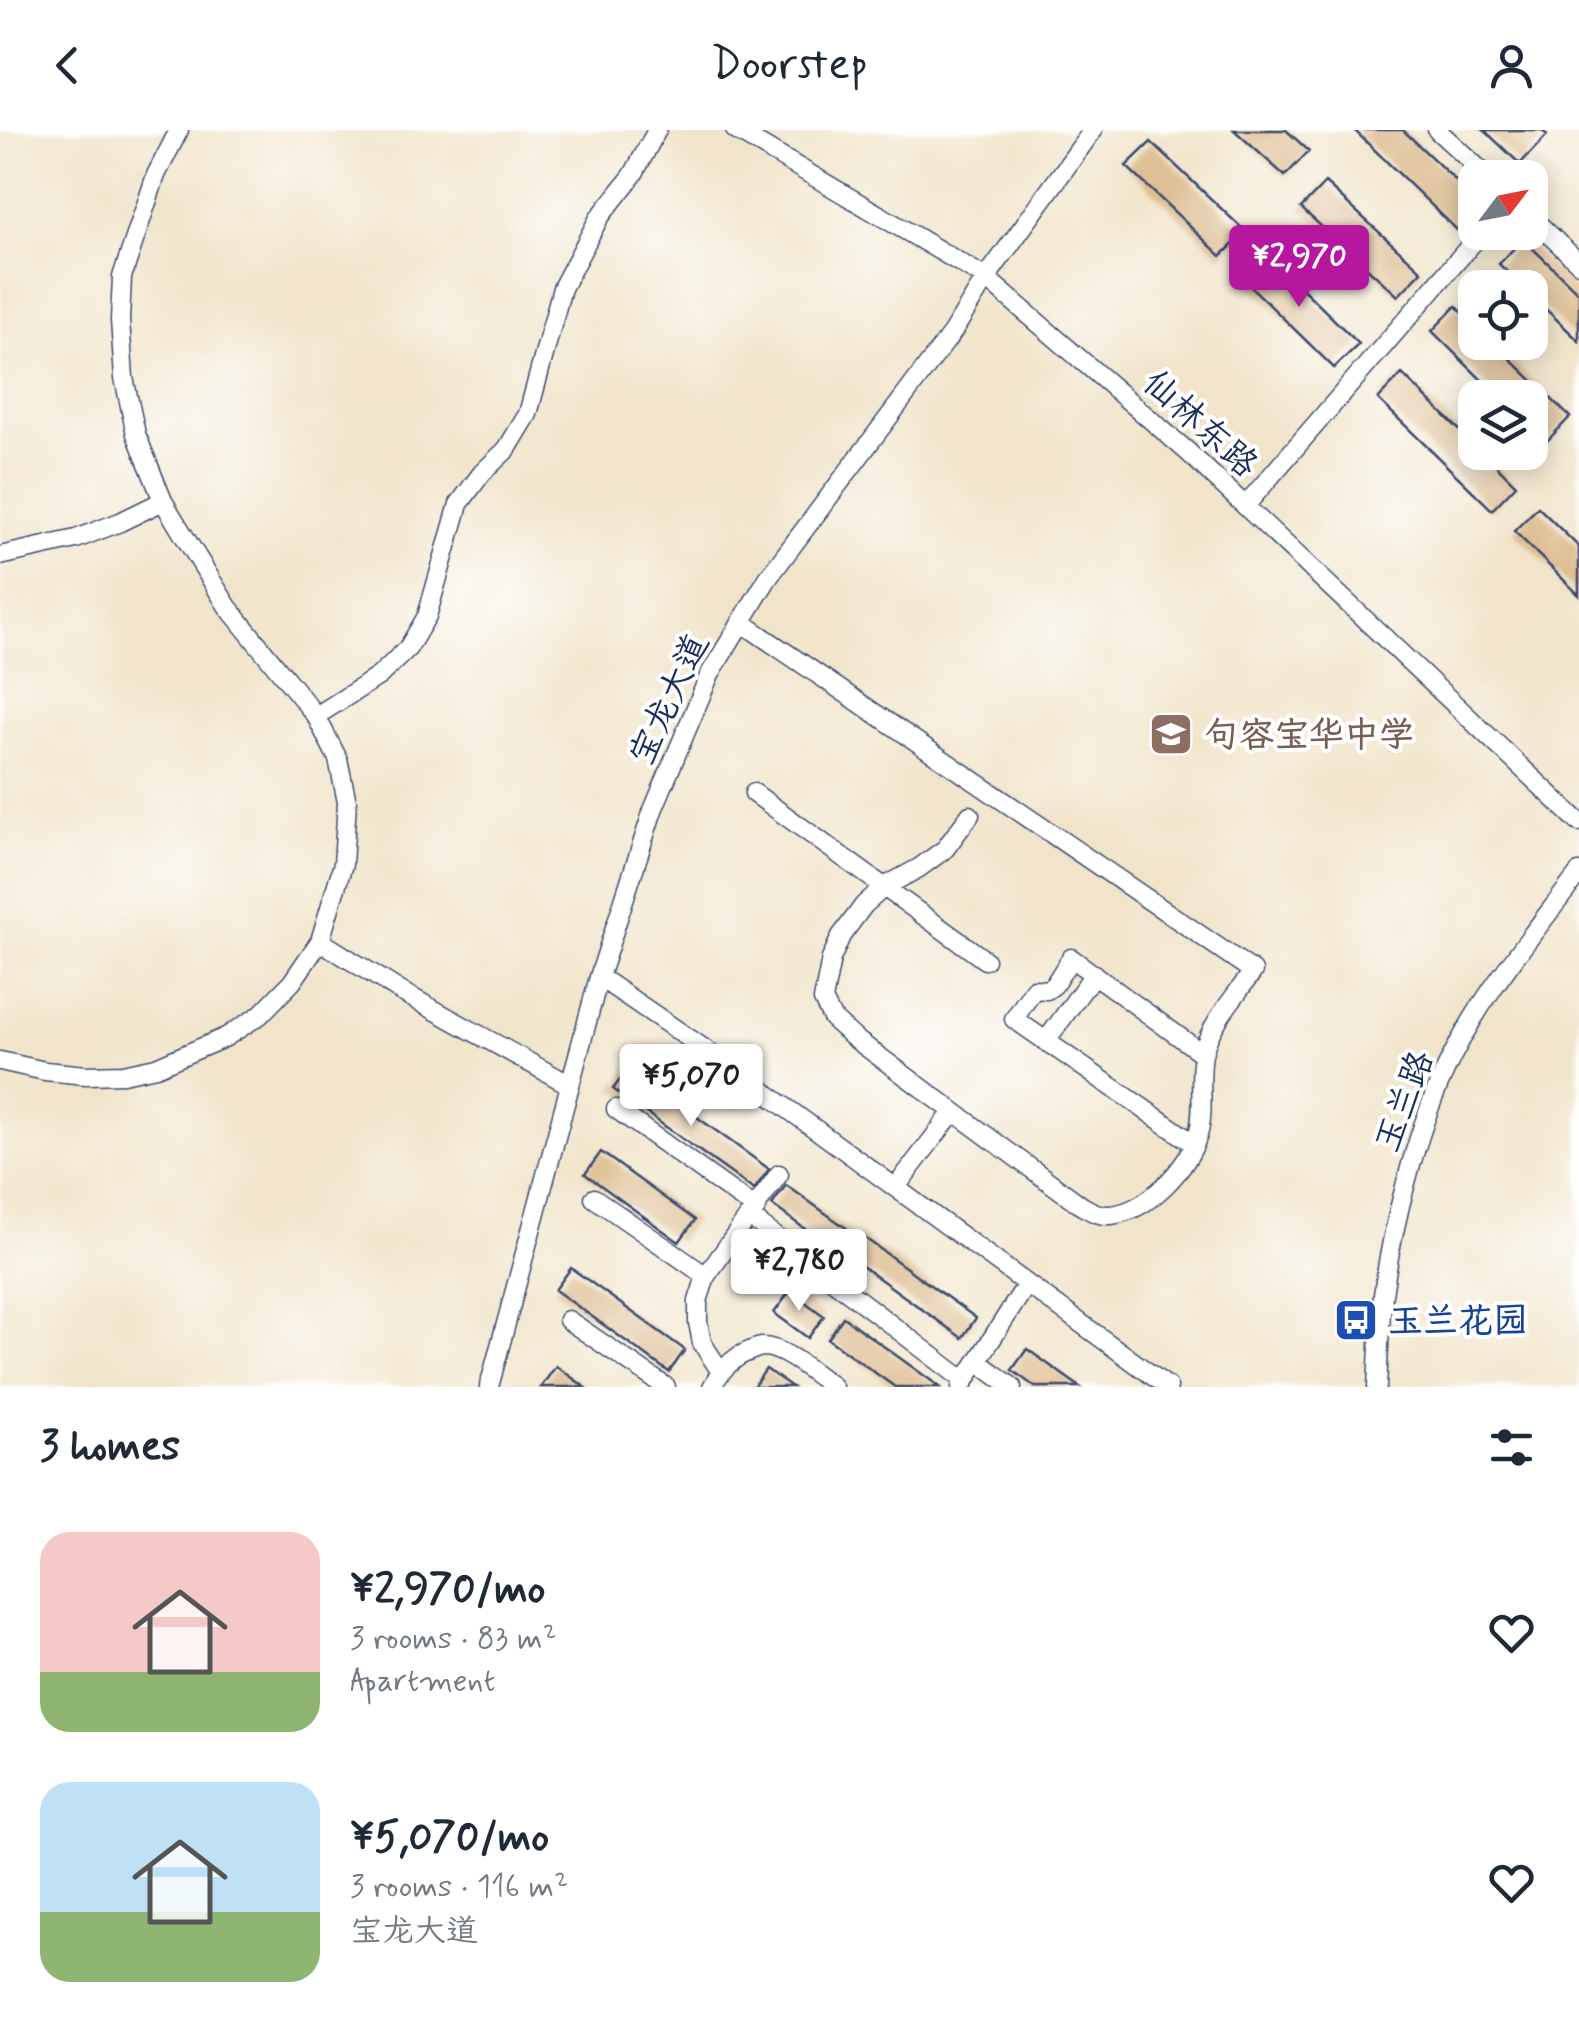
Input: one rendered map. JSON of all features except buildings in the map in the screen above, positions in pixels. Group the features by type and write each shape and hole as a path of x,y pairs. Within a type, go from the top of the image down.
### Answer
{"street":[{"path":"0,1061 46,1071 122,1074 156,1067 226,1037 260,1014 292,982 320,941 343,864 347,802 338,759 316,716 228,607 163,501 136,434 124,378 122,278 156,175 180,130"},
{"path":"316,716 379,676 408,648 427,616 459,504 482,473 507,449 528,414 562,288 599,218 633,175 656,130"},
{"name":"仙林东路","path":"735,130 986,278 1188,452 1579,822"},
{"name":"宝龙大道","path":"489,1387 599,977 653,810 710,674 768,578 952,333 986,278 1094,130"},
{"path":"1437,130 1469,160"},
{"path":"1548,233 1579,262"},
{"path":"1245,506 1466,250"},
{"path":"0,556 76,538 163,501"},
{"path":"741,622 1253,971 1211,1030 1203,1054 1200,1118 1194,1143 1173,1177 1156,1193 1124,1211 1096,1214 1082,1206 854,1038 832,1018 824,1000 831,959 841,936 864,905 884,887 945,848 970,815"},
{"path":"754,793 985,960"},
{"name":"玉兰路","path":"1377,1387 1384,1289 1398,1221 1416,1148 1443,1075 1473,1019 1579,873"},
{"path":"320,941 400,992 570,1086"},
{"path":"1194,1143 1014,1019 1034,989 1047,990 1054,985 1071,958 1203,1054"},
{"path":"1046,1041 1094,974"},
{"path":"599,977 726,1063 1168,1387"},
{"path":"616,1109 753,1213 964,1384 1027,1284"},
{"path":"896,1187 953,1112"},
{"path":"779,1174 706,1276 698,1301 702,1343 719,1381 742,1354 762,1347 781,1351 833,1387"},
{"path":"594,1198 706,1276"},
{"path":"568,1320 666,1387"},
{"path":"978,1362 1012,1387"}],"place":[{"name":"句容宝华中学","path":"1171,734"},
{"name":"玉兰花园","path":"1356,1320"}]}
